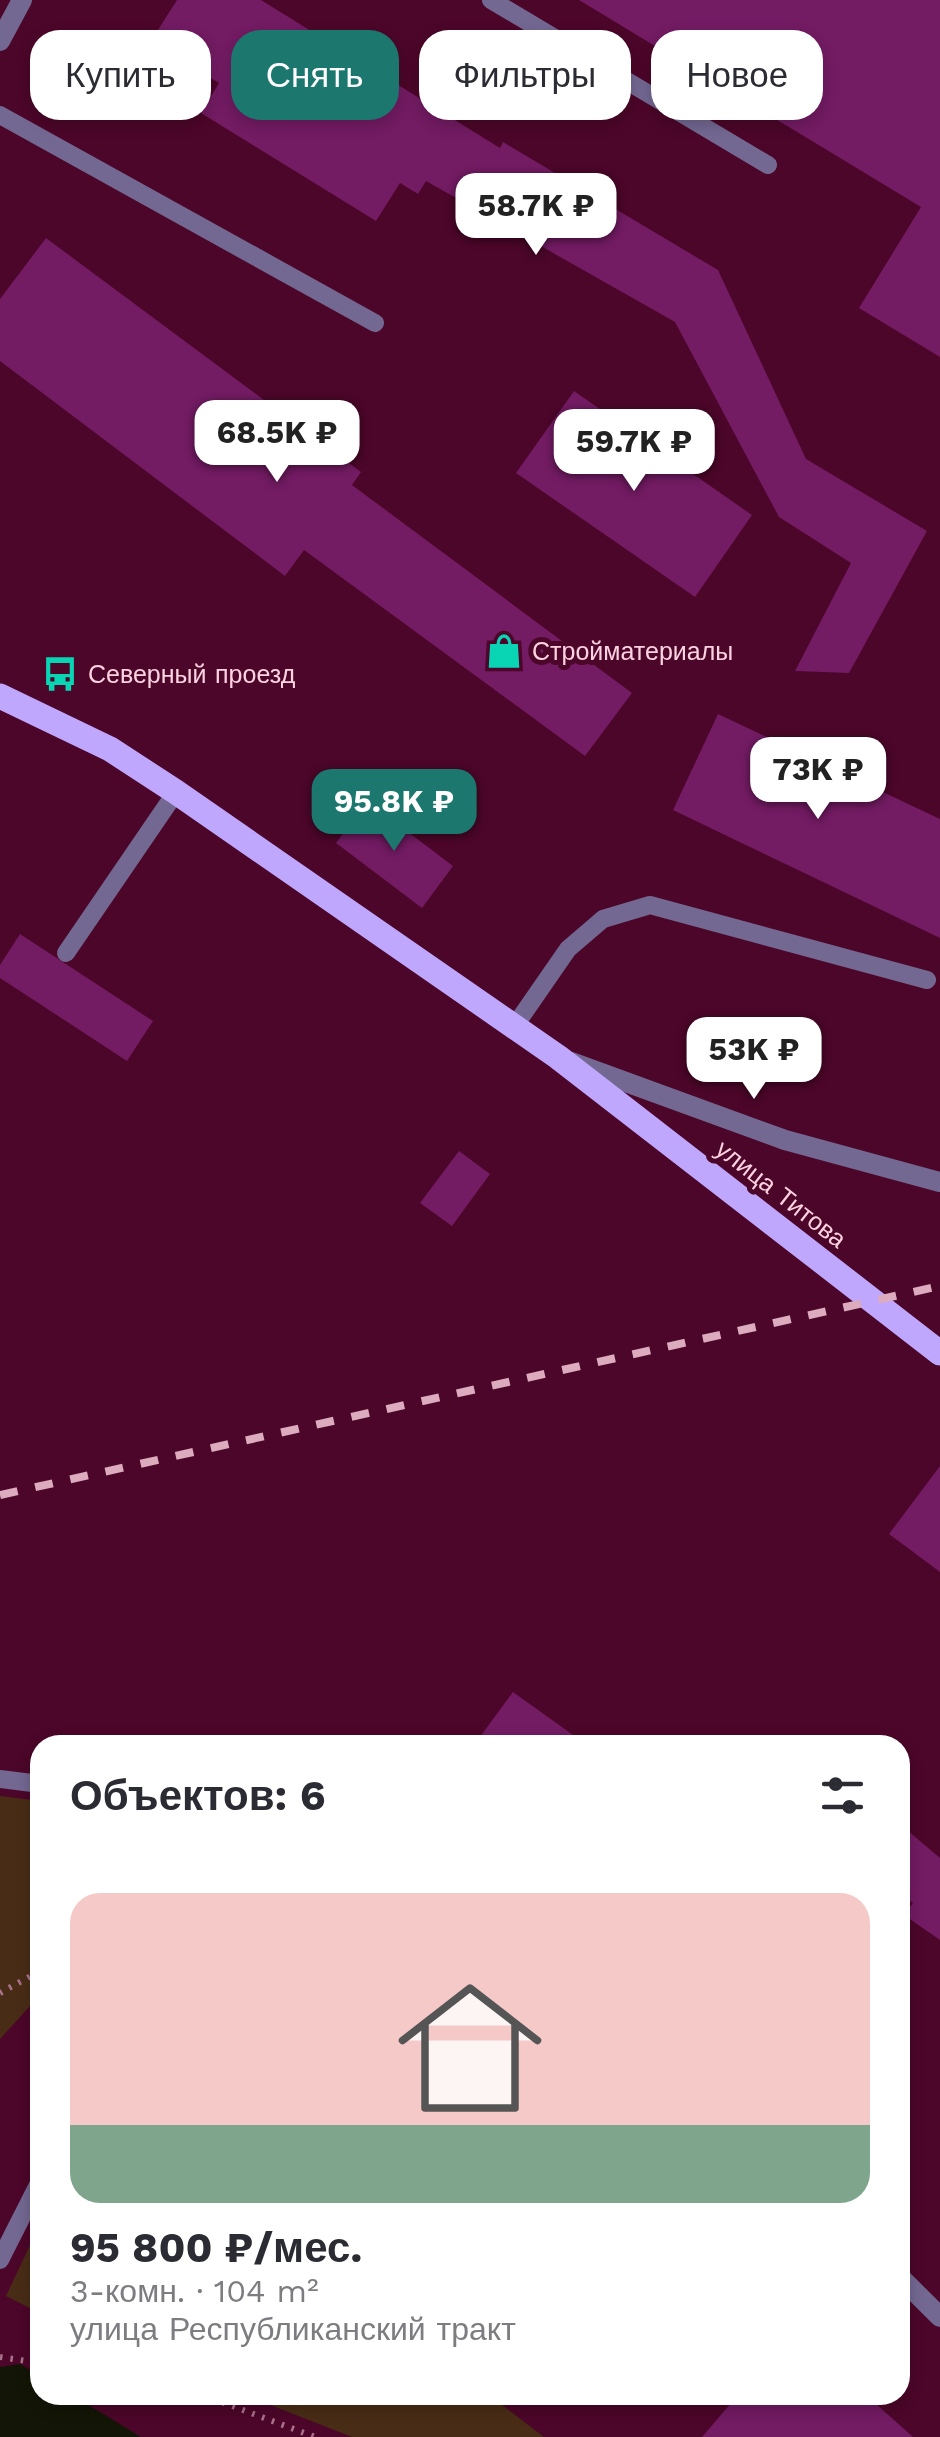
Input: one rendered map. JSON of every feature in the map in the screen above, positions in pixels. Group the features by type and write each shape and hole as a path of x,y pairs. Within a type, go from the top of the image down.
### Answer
{"main road":[{"name":"улица Титова","path":"0,696 110,749 514,1027 940,1354"}],"street":[{"path":"0,41 22,0"},
{"path":"558,1058 785,1140 940,1182"},
{"path":"910,2286 940,2318"}],"lane":[{"path":"492,0 768,164"},
{"path":"0,114 375,323"},
{"path":"66,953 176,792"},
{"path":"514,1027 568,949 603,919 650,905 927,980"},
{"path":"0,1779 30,1783"},
{"path":"0,2260 30,2200"}],"path":[{"path":"0,1993 30,1977"},
{"path":"0,2356 30,2362"},
{"path":"230,2405 316,2437"}],"shaded area":[{"path":"0,1796 30,1800 30,2006 0,2039"},
{"path":"30,2245 30,2308 6,2296"},
{"path":"20,2364 30,2370 30,2405 88,2405 141,2437 0,2437 0,2367"},
{"path":"270,2405 502,2405 544,2437 352,2437"}],"building":[{"path":"177,0 261,0 309,30 231,30 231,120 399,120 399,85 419,98 419,120 455,120 500,148 503,142 718,270 806,459 927,531 849,673 795,671 851,563 779,517 675,322 426,181 418,194 400,183 376,221 211,119 211,96 219,83 211,78 211,30 158,30"},
{"path":"579,0 940,0 940,357 859,308 921,207 777,120 823,120 823,30 651,30 651,44"},
{"path":"46,238 361,472 352,485 632,693 585,756 304,550 285,576 0,361 0,299"},
{"path":"574,391 752,515 695,597 516,473"},
{"path":"718,714 940,819 940,938 673,810"},
{"path":"367,801 453,866 422,908 336,843"},
{"path":"20,934 153,1021 127,1061 0,978 0,965"},
{"path":"459,1151 490,1174 452,1226 420,1203"},
{"path":"940,1466 940,1572 889,1534"},
{"path":"513,1692 573,1735 481,1735"},
{"path":"910,1832 940,1858 940,1940 910,1919"},
{"path":"729,2405 877,2405 913,2437 702,2437"}],"railway":[{"path":"0,1495 940,1286"}],"place":[{"name":"Стройматериалы","path":"504,651"},
{"name":"Северный проезд","path":"60,674"}]}
